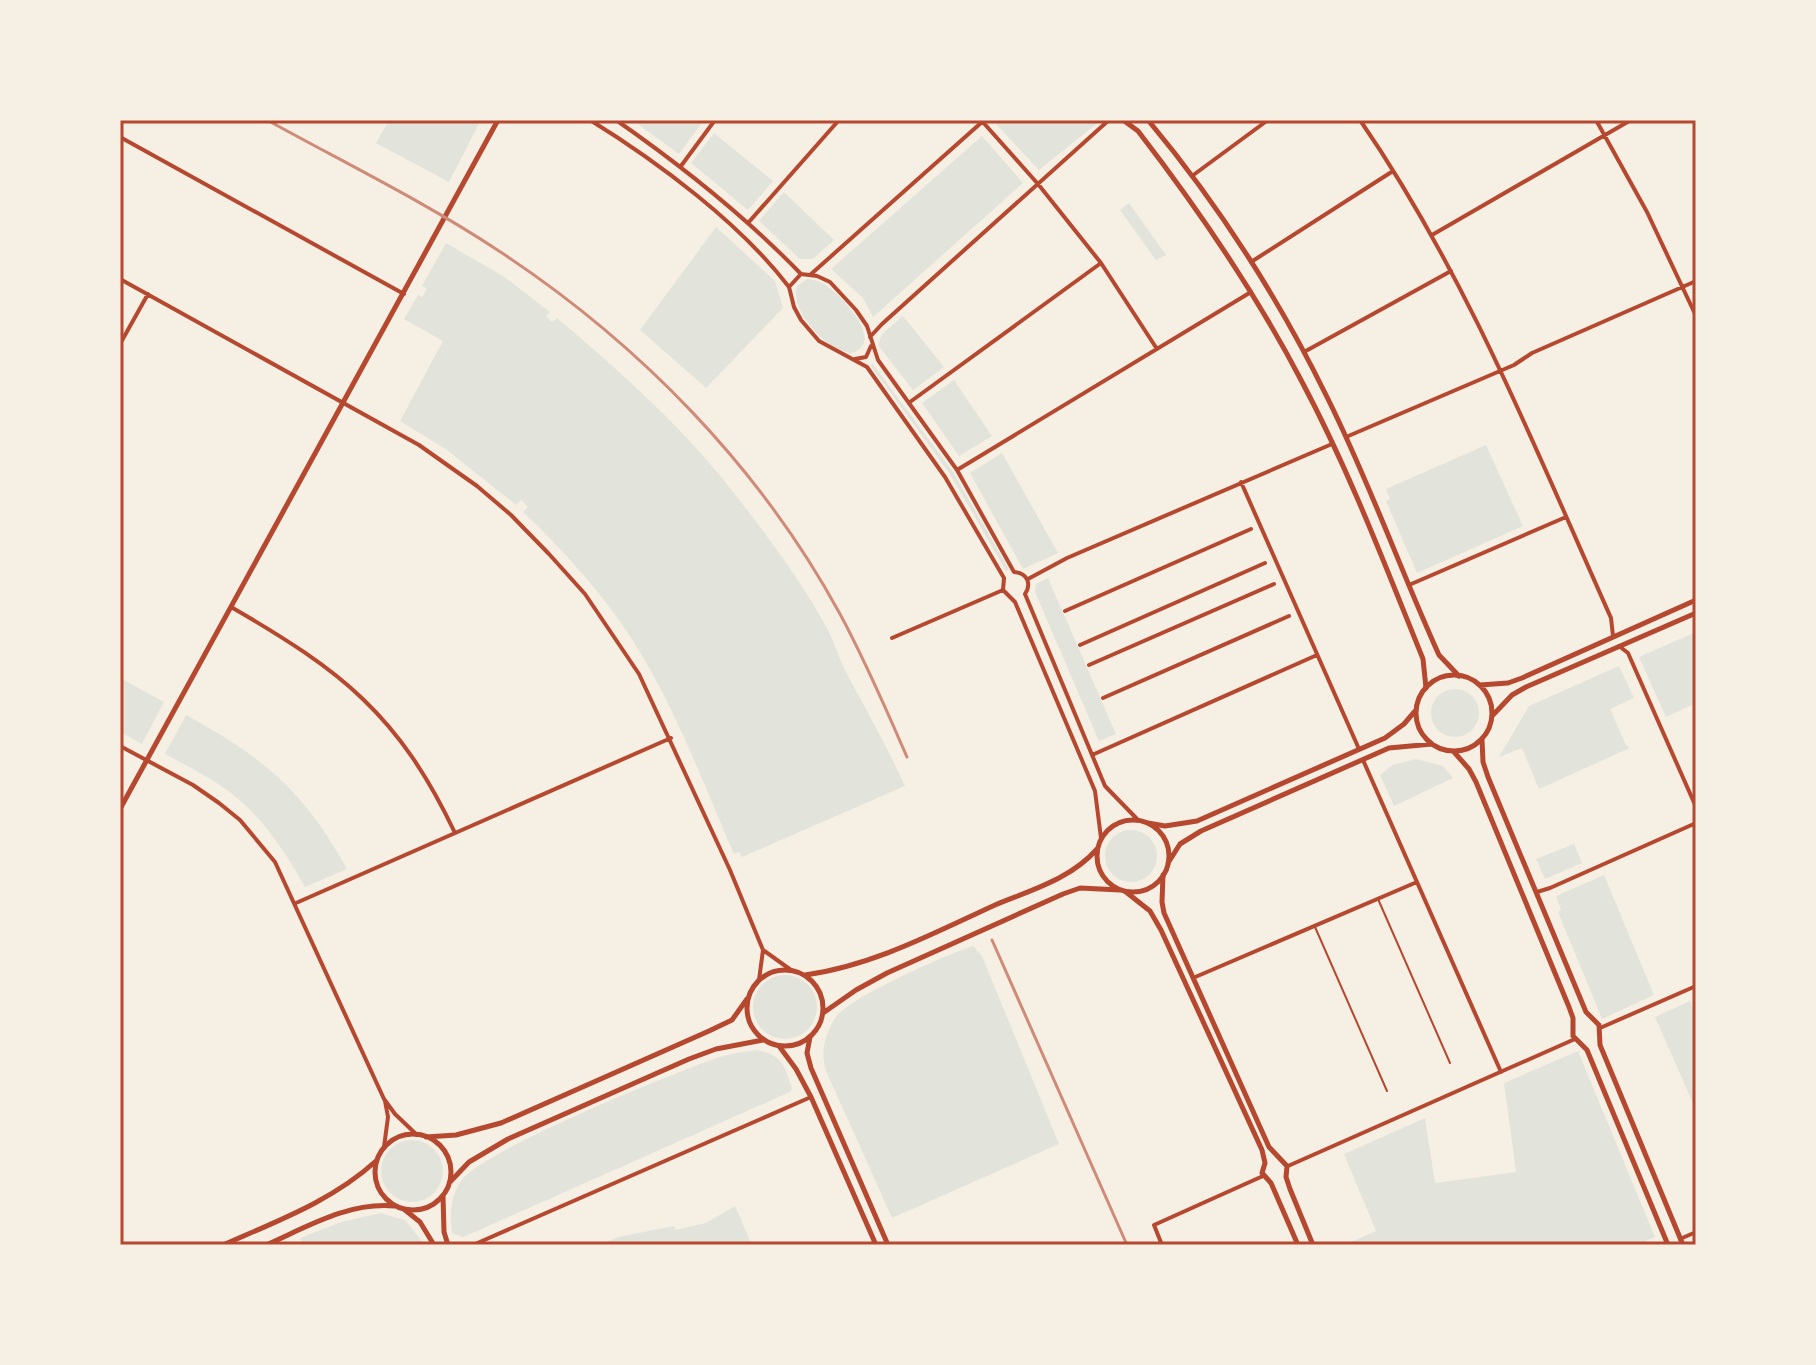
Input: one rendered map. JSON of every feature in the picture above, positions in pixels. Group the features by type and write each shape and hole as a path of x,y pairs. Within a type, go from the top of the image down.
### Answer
{"street":[{"path":"120,809 498,120"},
{"path":"590,120 662,170 766,259 789,287 794,307 811,333 832,350 867,367 945,477 1004,578 1003,590"},
{"path":"616,120 681,166 748,223 801,274 830,282 841,292 867,326 878,360 957,470 1014,572 1028,579 1025,594 1012,598"},
{"path":"681,166 715,120"},
{"path":"748,223 839,120"},
{"path":"850,358 866,357 871,340 882,324 1109,120"},
{"path":"1123,120 1138,131 1180,185 1251,292 1302,380 1423,659 1426,688"},
{"path":"1148,120 1192,176 1251,262 1304,352 1346,437 1439,655 1459,676 1480,685 1508,683 1696,600"},
{"path":"1192,176 1268,120"},
{"path":"1360,120 1431,235 1501,370 1611,618 1613,637"},
{"path":"1596,120 1647,212 1696,316"},
{"path":"1431,235 1631,120"},
{"path":"810,275 982,121 1038,184 1101,263 1157,349"},
{"path":"120,137 404,294"},
{"path":"1251,262 1393,171"},
{"path":"910,402 1101,263"},
{"path":"1304,352 1451,271"},
{"path":"789,287 801,274"},
{"path":"120,279 419,445 477,486 540,544 585,594 639,674 671,738 763,950 791,970 805,975 819,991 823,1013 820,1024 810,1037 797,1044 779,1046 763,1040 753,1029 748,1020 747,999"},
{"path":"1346,437 1696,281"},
{"path":"957,470 1251,292"},
{"path":"120,344 148,294"},
{"path":"1028,579 1067,558 1332,444"},
{"path":"1241,482 1359,749"},
{"path":"1409,585 1566,517"},
{"path":"1065,611 1251,529"},
{"path":"1080,645 1265,563"},
{"path":"1004,578 1014,572"},
{"path":"1089,665 1274,584"},
{"path":"1003,590 1012,598 1095,791 1101,838"},
{"path":"892,638 1003,590"},
{"path":"1025,594 1105,786 1138,820"},
{"path":"231,607 333,670 371,705 396,732 422,768 455,833"},
{"path":"1492,716 1512,695 1526,687 1696,613"},
{"path":"1103,698 1289,616"},
{"path":"1619,646 1628,653 1696,807"},
{"path":"1092,755 1317,655"},
{"path":"1263,1176 1265,1163 1262,1150 1161,930 1150,911 1101,874 1097,849 1101,838 1110,827 1120,822 1138,820 1165,826 1193,822 1385,738 1404,724 1416,710 1426,688 1435,680 1459,676"},
{"path":"1454,752 1474,746 1487,733 1492,716 1489,698 1480,685"},
{"path":"1416,710 1419,729 1432,744"},
{"path":"296,903 671,738"},
{"path":"1482,740 1483,762 1488,777 1591,1018 1600,1028"},
{"path":"1287,1166 1269,1147 1164,913 1163,875 1168,863 1180,844 1201,831 1401,745 1432,744 1454,752 1476,782 1569,1007 1575,1039"},
{"path":"120,746 193,785 240,820 275,862 384,1099 388,1117 384,1147 375,1172 378,1189 395,1206"},
{"path":"1363,760 1501,1072"},
{"path":"1148,823 1165,840 1169,851 1168,863"},
{"path":"1536,892 1696,823"},
{"path":"805,975 859,963 1004,902 1073,870 1097,849"},
{"path":"823,1013 887,973 1080,888 1147,889 1163,875"},
{"path":"1193,978 1417,882"},
{"path":"759,980 763,950"},
{"path":"426,1137 456,1135 501,1123 709,1031 732,1020 759,980 769,973 791,970"},
{"path":"1600,1028 1696,986"},
{"path":"1574,1026 1581,1019 1591,1018"},
{"path":"1600,1028 1598,1040 1682,1242 1696,1232"},
{"path":"810,1037 807,1053 811,1068 888,1245"},
{"path":"1287,1166 1575,1039"},
{"path":"1575,1039 1584,1045 1668,1245"},
{"path":"405,1210 428,1207 443,1196 450,1182 469,1162 508,1139 716,1049 763,1040"},
{"path":"1584,1045 1592,1045 1598,1040"},
{"path":"779,1046 811,1097 876,1245"},
{"path":"473,1245 811,1097"},
{"path":"384,1099 417,1135"},
{"path":"384,1147 400,1136 417,1135 438,1143 448,1158 450,1182"},
{"path":"1265,1163 1277,1157"},
{"path":"223,1245 316,1204 357,1178 377,1160"},
{"path":"1287,1166 1286,1177 1313,1245"},
{"path":"1263,1176 1271,1183 1298,1245"},
{"path":"1162,1245 1154,1225 1263,1176"},
{"path":"1271,1183 1281,1182 1286,1177"},
{"path":"443,1196 444,1232 448,1245"},
{"path":"266,1245 339,1213 371,1206 395,1206 405,1210 420,1222 434,1245"}],"lane":[{"path":"1378,898 1450,1063"},
{"path":"1315,926 1387,1091"}],"shaded area":[{"path":"389,120 481,120 449,182 376,143"},
{"path":"632,120 698,120 702,123 679,154"},
{"path":"999,120 1100,121 1039,170 995,123"},
{"path":"714,133 773,181 748,210 691,163"},
{"path":"982,136 1023,183 873,317 863,298 831,269"},
{"path":"784,192 834,240 813,259 800,259 759,221"},
{"path":"1129,203 1166,255 1156,260 1120,210"},
{"path":"716,227 775,281 783,308 706,388 640,330"},
{"path":"446,243 503,276 550,312 546,316 552,322 557,318 625,378 711,464 769,538 830,633 846,672 905,786 742,857 739,852 734,854 655,678 610,608 575,565 523,512 528,507 521,500 516,505 447,450 400,421 443,341 404,319 418,295 422,297 427,289 422,286"},
{"path":"807,279 830,288 856,316 864,334 863,345 857,351 848,353 837,349 819,335 803,316 796,295 797,286"},
{"path":"903,316 944,367 913,390 878,345 882,334"},
{"path":"872,363 953,472 1009,569 1006,571 950,474 871,366"},
{"path":"954,380 992,436 959,456 922,403"},
{"path":"1486,445 1523,526 1417,573 1386,501 1390,499 1386,489"},
{"path":"1002,453 1058,553 1023,569 970,473"},
{"path":"1048,578 1116,734 1099,741 1035,592 1036,584"},
{"path":"1696,632 1696,703 1666,717 1639,657"},
{"path":"1619,666 1634,698 1610,709 1630,748 1539,789 1522,748 1499,757 1529,706"},
{"path":"120,678 164,702 142,744 120,732"},
{"path":"1455,689 1472,696 1479,713 1472,730 1455,737 1438,730 1431,713 1438,696"},
{"path":"186,715 238,746 279,778 315,818 347,869 305,887 272,836 243,803 215,782 165,754"},
{"path":"1416,759 1443,766 1453,778 1394,806 1380,775 1392,765"},
{"path":"1131,830 1149,838 1157,856 1149,874 1131,882 1113,874 1105,856 1113,838"},
{"path":"1574,844 1582,863 1545,879 1536,859"},
{"path":"1604,875 1654,995 1602,1019 1558,912 1561,910 1556,896"},
{"path":"973,946 982,956 1059,1144 892,1218 826,1071 823,1057 826,1037 835,1018 859,999 921,967"},
{"path":"785,975 797,977 808,984 815,995 815,1019 808,1030 797,1037 785,1039 773,1037 762,1030 755,1019 753,1007 755,995 762,984 773,977"},
{"path":"1690,1001 1696,1016 1696,1110 1655,1017"},
{"path":"756,1050 772,1055 781,1062 792,1088 790,1092 463,1237 452,1233 452,1206 461,1181 503,1151 659,1080 719,1057"},
{"path":"1578,1051 1655,1237 1636,1245 1344,1245 1376,1231 1344,1154 1425,1118 1435,1183 1516,1172 1504,1083"},
{"path":"406,1140 418,1140 434,1149 441,1159 441,1183 434,1193 418,1202 406,1202 386,1188 381,1177 381,1165 395,1145"},
{"path":"735,1206 752,1245 600,1245 618,1237 706,1223"},
{"path":"381,1213 405,1220 425,1245 303,1245 300,1238 341,1222"}],"railway":[{"path":"267,120 414,199 499,251 600,326 692,412 773,508 808,560 858,649 907,757"},
{"path":"992,940 1127,1245"}]}
